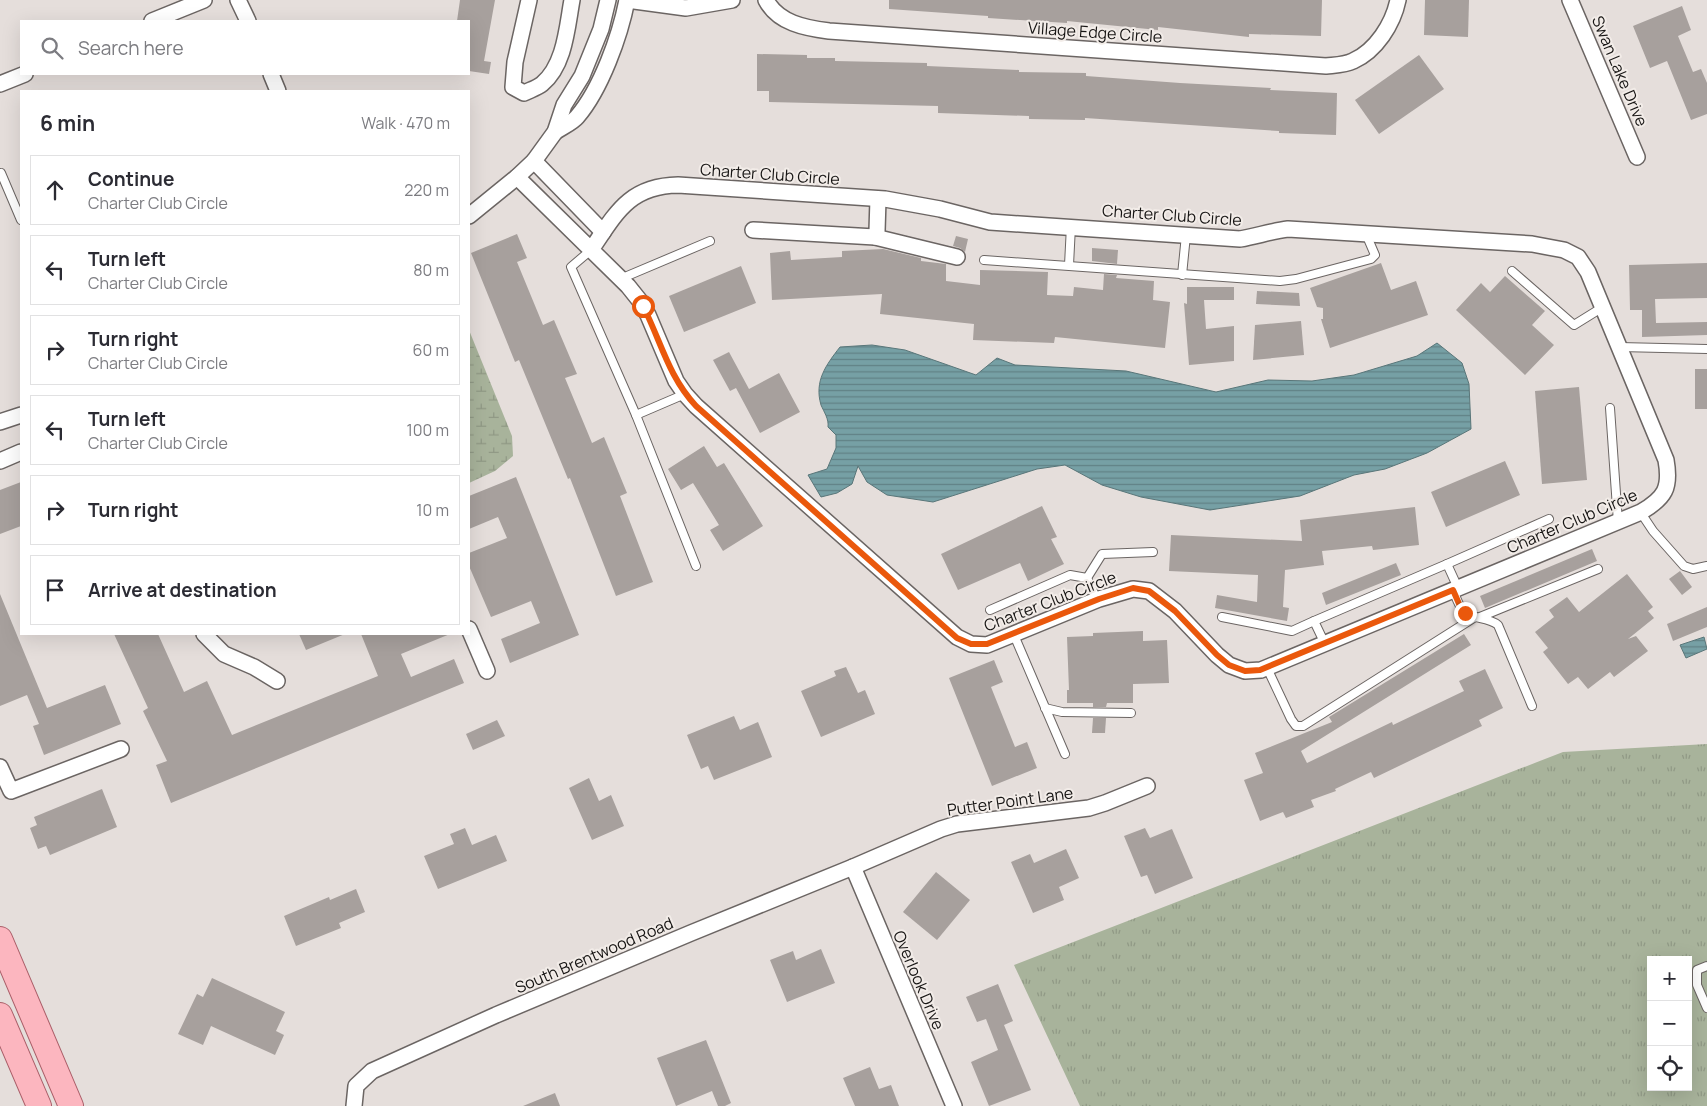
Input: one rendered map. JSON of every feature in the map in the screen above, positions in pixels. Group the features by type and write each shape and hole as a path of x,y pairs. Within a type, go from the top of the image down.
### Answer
{"main road":[{"path":"0,939 71,1106"},
{"path":"0,1015 39,1106"}],"street":[{"path":"154,20 204,0"},
{"path":"238,0 248,20"},
{"path":"529,0 516,62 513,87 524,93 541,85 556,68 566,33 572,0"},
{"path":"470,215 534,161 555,132 564,105 582,76 601,29 608,0"},
{"path":"555,132 576,118 594,90 615,43 627,0 686,8 732,0"},
{"name":"Village Edge Circle","path":"766,0 770,8 786,20 804,28 829,31 1326,66 1346,64 1362,56 1385,32 1393,17 1398,0"},
{"name":"Swan Lake Drive","path":"1570,0 1637,157"},
{"path":"0,84 22,75"},
{"path":"271,75 278,90"},
{"path":"534,161 603,232"},
{"name":"Charter Club Circle","path":"517,177 591,250 620,278 640,301 676,381 685,394 957,638 971,644 987,644 1097,600 1133,588 1149,591 1175,611 1229,665 1245,671 1260,670 1641,513 1656,504 1665,491 1669,475 1666,460 1588,272 1578,257 1564,250 1532,244 1288,229 1240,239 1071,226 990,222 940,209 878,199 663,185 647,189 632,198 609,221 591,250"},
{"path":"875,236 878,199"},
{"path":"754,230 875,236 957,257"},
{"path":"0,422 20,415"},
{"path":"0,460 20,452"},
{"path":"470,631 487,671"},
{"path":"205,635 224,654 254,668 277,682"},
{"path":"0,767 11,791 122,749"},
{"name":"Putter Point Lane","path":"852,867 956,824 1089,808 1147,786"},
{"name":"South Brentwood Road","path":"354,1106 356,1086 368,1072 496,1015 852,867"},
{"name":"Overlook Drive","path":"852,867 954,1106"}],"lane":[{"path":"1,173 20,218"},
{"path":"1069,265 1071,226"},
{"path":"984,260 1280,281 1296,279 1374,257 1375,252 1366,234"},
{"path":"1182,275 1186,235"},
{"path":"620,278 710,241"},
{"path":"591,250 571,267 636,415 696,566"},
{"path":"1512,271 1574,325 1602,307"},
{"path":"1619,347 1707,349"},
{"path":"636,415 685,394"},
{"path":"1610,408 1618,522"},
{"path":"1641,513 1684,566 1693,569 1707,566"},
{"path":"1222,617 1292,631 1549,520"},
{"path":"1087,578 1102,554 1153,552"},
{"path":"1447,564 1462,610 1465,613 1492,620 1498,625 1532,706"},
{"path":"1267,668 1291,719 1296,726 1303,726 1477,617 1598,570"},
{"path":"990,610 1070,575 1087,578"},
{"path":"1087,578 1097,600"},
{"path":"1314,621 1325,644"},
{"path":"1014,634 1065,754"},
{"path":"1046,708 1062,712 1131,713"},
{"path":"1707,966 1697,970 1697,985 1707,1008"}],"green space":[{"path":"470,332 512,436 513,456 495,471 470,483"},
{"path":"1707,744 1707,1106 1080,1106 1014,965 1563,752"}],"water":[{"path":"1437,343 1462,363 1469,384 1471,429 1427,453 1385,469 1354,475 1300,496 1210,510 1141,497 1102,485 1065,465 1037,469 933,502 887,495 867,482 858,466 852,484 837,493 821,497 808,475 827,469 836,448 836,435 828,427 827,418 821,405 819,388 826,367 840,347 872,345 905,350 976,375 997,358 1015,365 1126,371 1216,392 1268,380 1312,381 1354,375 1417,356"},
{"path":"1704,637 1707,649 1686,658 1680,645"}],"building":[{"path":"460,0 495,0 484,61 491,62 489,74 470,71 470,20 457,20"},
{"path":"889,0 1322,0 1321,36 1249,34 1249,37 1158,27 1158,30 1067,21 1067,23 988,18 988,16 889,9"},
{"path":"1425,0 1469,0 1468,37 1424,35"},
{"path":"1682,6 1691,30 1678,36 1693,72 1701,69 1707,83 1707,114 1691,120 1667,61 1650,68 1633,26"},
{"path":"757,54 807,55 807,58 835,58 835,61 927,63 927,66 1019,70 1019,72 1086,73 1086,76 1271,88 1270,90 1337,93 1336,135 1279,133 1279,131 1085,118 1085,120 1029,119 1029,116 938,113 938,106 769,102 769,91 757,91"},
{"path":"1419,55 1444,89 1379,134 1355,100"},
{"path":"517,234 527,258 517,262 543,325 554,320 577,374 565,378 592,443 604,437 627,493 620,496 653,582 616,596 570,478 568,479 519,360 515,362 471,253"},
{"path":"956,236 968,239 965,252 953,246"},
{"path":"1092,248 1118,250 1117,264 1092,261"},
{"path":"883,249 921,258 921,261 946,264 946,281 980,285 980,270 1048,272 1047,295 1073,296 1074,287 1103,290 1104,274 1117,275 1116,278 1154,281 1153,300 1170,302 1165,348 1055,337 1054,343 973,340 974,324 880,314 882,294 772,300 770,253 790,251 791,260 842,257 842,251"},
{"path":"1381,263 1391,290 1416,281 1428,315 1330,348 1321,319 1323,319 1323,308 1317,307 1310,288"},
{"path":"1707,263 1707,298 1655,299 1656,323 1707,322 1707,335 1642,337 1642,310 1630,310 1629,265"},
{"path":"741,266 756,303 684,332 669,296"},
{"path":"1505,276 1545,311 1532,325 1554,345 1525,375 1456,310 1481,283 1490,292"},
{"path":"1187,287 1234,287 1234,300 1204,300 1206,329 1234,326 1234,361 1189,365 1184,303 1187,304"},
{"path":"1257,291 1299,293 1300,306 1256,304"},
{"path":"1301,321 1304,355 1253,360 1255,325"},
{"path":"729,352 749,389 779,373 800,412 760,433 736,388 730,391 713,360"},
{"path":"1695,369 1707,369 1707,409 1695,409"},
{"path":"1579,387 1587,480 1542,484 1535,391"},
{"path":"704,446 717,467 724,463 763,526 723,551 710,530 719,525 693,483 681,490 668,469"},
{"path":"1505,461 1520,495 1446,527 1431,492"},
{"path":"516,477 579,635 510,663 501,639 540,623 531,601 491,617 470,568 470,553 507,538 498,517 470,529 470,496"},
{"path":"20,482 20,526 0,534 0,490"},
{"path":"1042,506 1057,537 1051,539 1064,564 1028,581 1020,563 958,590 941,554"},
{"path":"1415,507 1419,545 1373,550 1372,546 1322,551 1324,565 1285,570 1283,607 1289,608 1287,621 1215,608 1217,595 1257,602 1258,575 1169,571 1171,535 1302,541 1300,520"},
{"path":"1592,549 1597,561 1485,608 1480,596"},
{"path":"1396,563 1401,575 1326,605 1322,593"},
{"path":"1680,571 1692,587 1682,595 1669,579"},
{"path":"1627,574 1653,607 1648,611 1654,618 1628,639 1636,636 1648,651 1614,677 1610,672 1588,689 1578,677 1568,684 1543,652 1548,648 1535,632 1554,617 1549,610 1567,597 1579,612"},
{"path":"0,594 47,708 105,685 121,724 44,755 33,726 39,724 27,695 0,706"},
{"path":"1707,607 1707,627 1673,641 1667,624"},
{"path":"1143,631 1143,641 1167,640 1169,683 1133,684 1133,703 1107,703 1106,707 1093,707 1093,703 1067,703 1067,690 1069,690 1067,637 1093,636 1093,633"},
{"path":"1464,634 1471,645 1301,751 1307,763 1392,722 1393,725 1464,691 1459,681 1485,669 1503,708 1479,720 1482,726 1374,778 1371,772 1335,789 1336,791 1311,800 1314,807 1286,818 1283,812 1260,821 1244,780 1263,773 1255,753 1332,722 1329,717"},
{"path":"114,635 158,635 184,692 207,681 232,735 378,676 361,635 448,635 401,654 411,677 454,659 464,683 171,803 156,765 167,761 143,711 148,708"},
{"path":"299,635 343,635 306,650"},
{"path":"994,660 1003,682 991,687 1015,747 1027,742 1037,768 992,786 949,678"},
{"path":"846,667 858,693 865,690 875,714 821,737 801,691 836,676 834,671"},
{"path":"734,716 740,730 758,722 772,757 714,780 708,766 701,769 687,735"},
{"path":"1093,718 1106,718 1105,733 1092,733"},
{"path":"497,720 505,736 473,750 466,734"},
{"path":"589,778 599,801 611,795 624,826 592,840 569,788"},
{"path":"102,789 117,827 50,855 46,846 38,849 30,828 37,825 34,817"},
{"path":"465,828 472,845 496,835 507,861 438,889 424,856 454,844 450,834"},
{"path":"1145,828 1150,838 1172,829 1193,878 1155,894 1147,875 1141,877 1124,836"},
{"path":"1066,849 1079,878 1059,887 1064,900 1033,913 1011,862 1030,854 1034,863"},
{"path":"936,872 970,900 937,940 903,912"},
{"path":"356,889 365,912 339,923 341,928 296,946 284,916 329,897 330,900"},
{"path":"821,949 835,983 787,1002 770,960 793,951 796,960"},
{"path":"212,978 285,1012 276,1031 284,1035 275,1055 211,1026 203,1045 178,1034 197,994 203,997"},
{"path":"998,984 1013,1021 1004,1025 1031,1090 989,1106 971,1062 998,1050 986,1019 977,1022 966,997"},
{"path":"706,1040 731,1103 725,1106 718,1106 712,1091 676,1106 657,1058"},
{"path":"870,1067 879,1089 891,1085 899,1106 855,1106 843,1078"},
{"path":"555,1093 560,1106 523,1106"}],"route":[{"path":"643,306 676,381 696,406 957,638 971,644 987,644 1004,639 1099,599 1133,588 1149,591 1175,611 1217,655 1229,665 1245,671 1260,670 1453,590 1465,613"}]}
